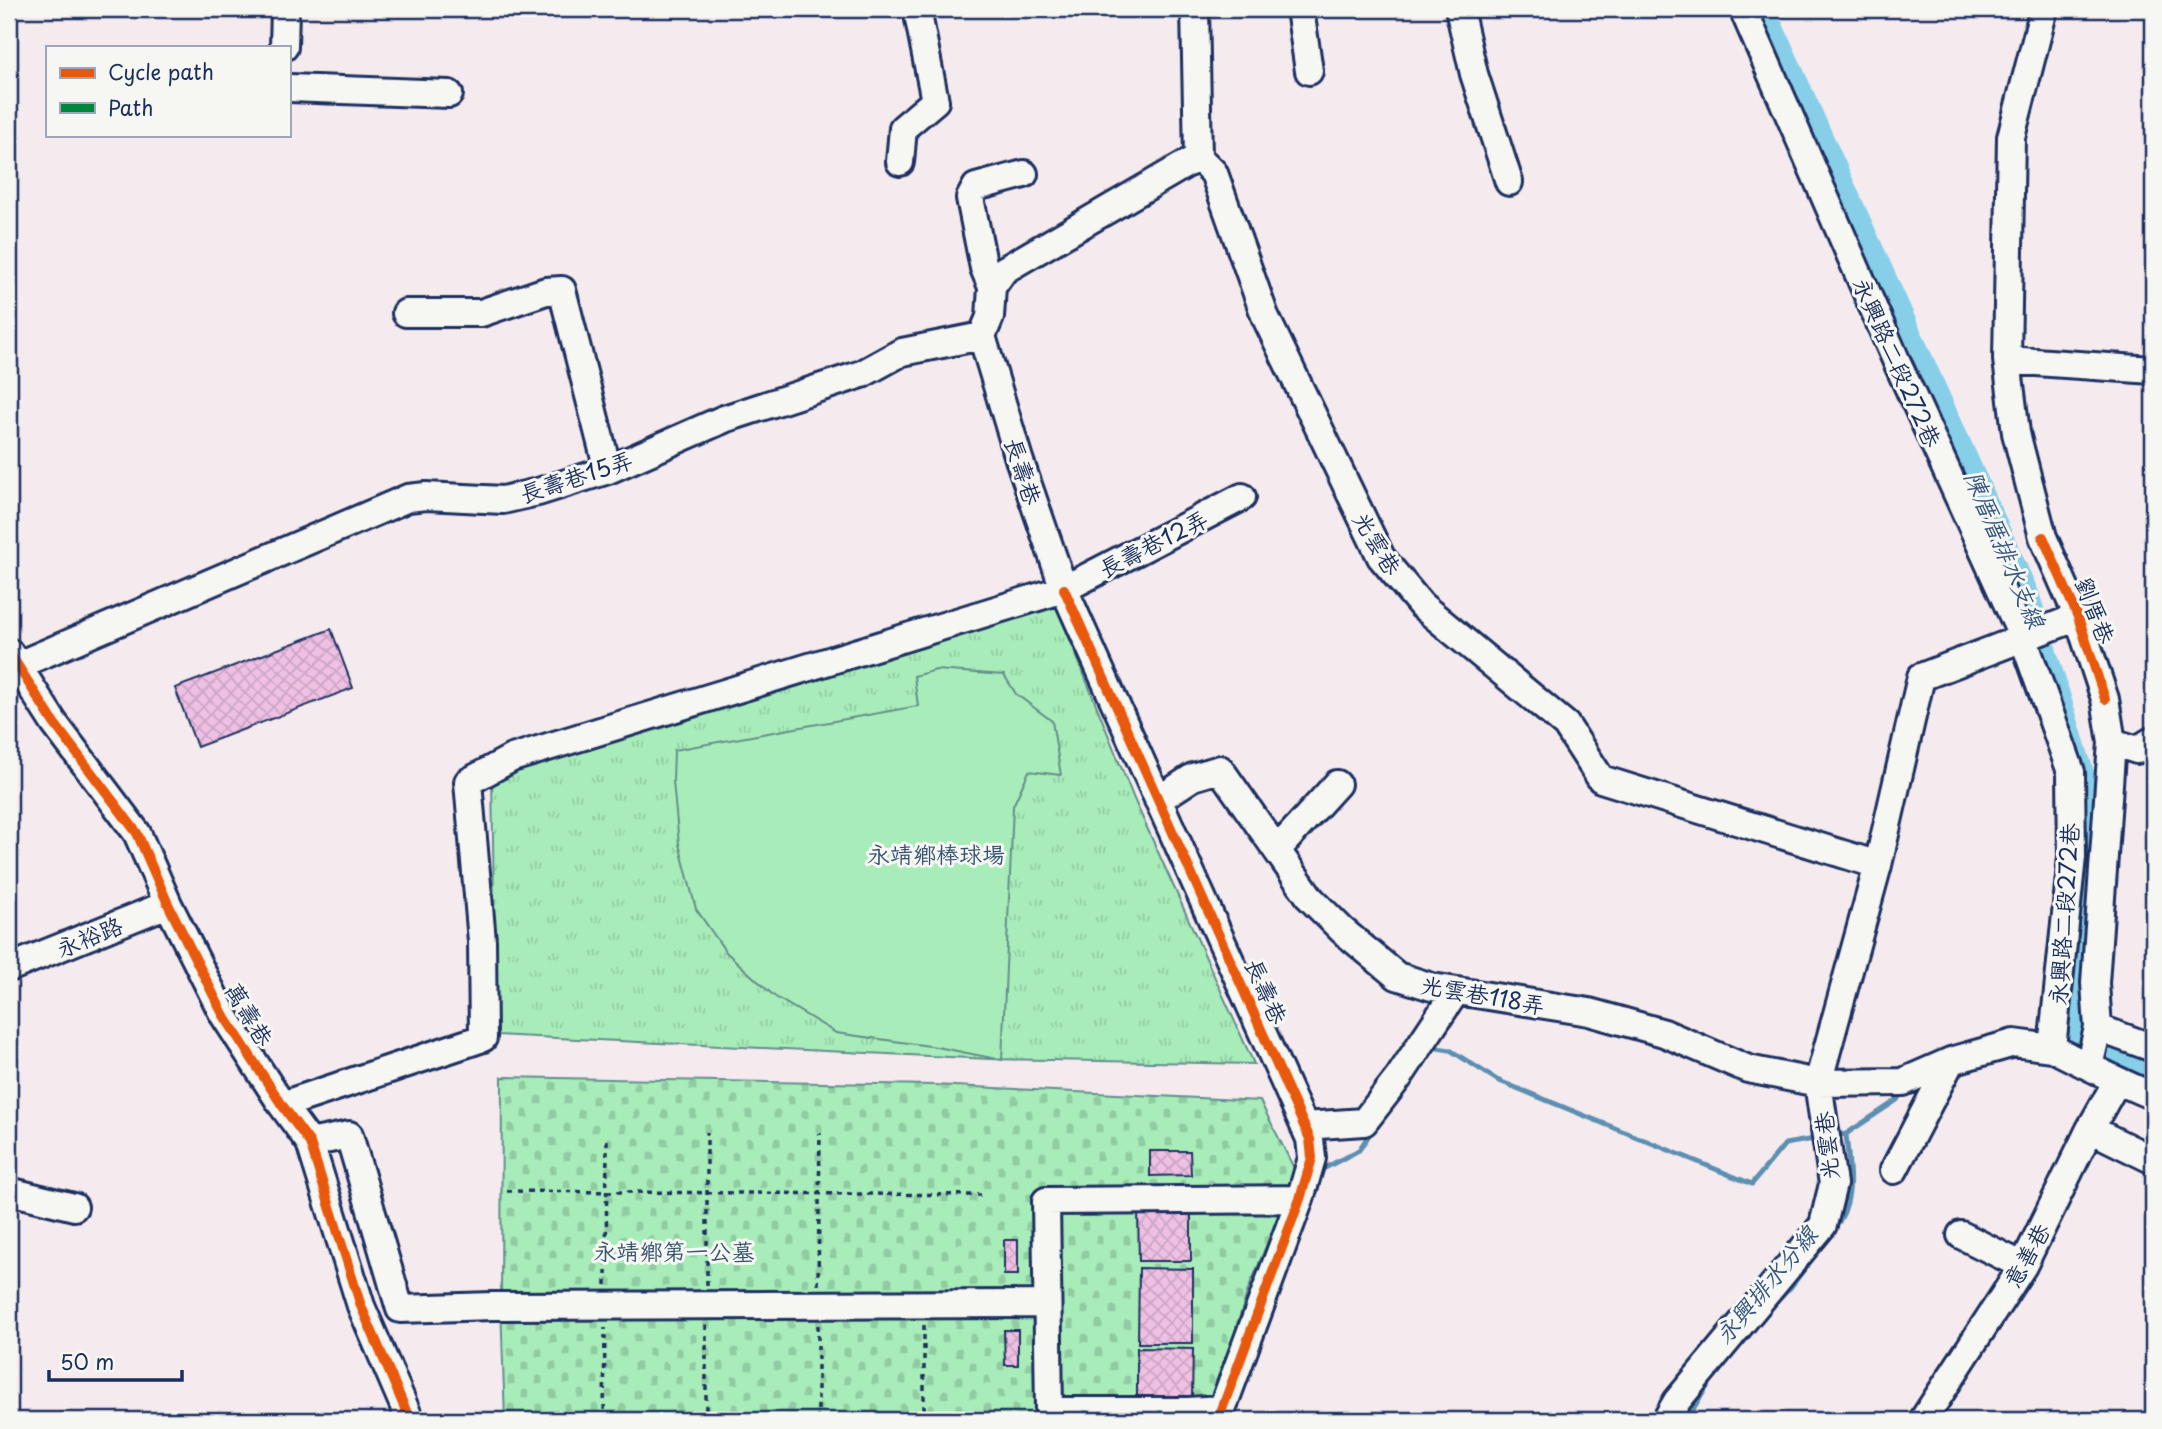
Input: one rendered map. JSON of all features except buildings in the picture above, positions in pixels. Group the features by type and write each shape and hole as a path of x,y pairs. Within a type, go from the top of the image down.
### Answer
{"street":[{"path":"284,46 285,9"},
{"path":"900,162 903,128 935,101 917,9"},
{"path":"992,287 1004,270 1198,157 1195,9"},
{"path":"1300,9 1308,71"},
{"path":"1459,9 1474,74 1509,182"},
{"name":"永興路二段272巷","path":"1743,9 1896,360 2028,636 2071,772 2072,857 2052,1048"},
{"name":"劉厝巷","path":"2044,9 2011,137 2007,360 2017,433 2043,537 2068,620 2105,699 2112,742 2095,983 2098,1028 2089,1066"},
{"path":"290,89 449,94"},
{"name":"光雲巷","path":"1198,157 1214,173 1265,316 1381,557 1421,605 1566,725 1601,779 1878,865"},
{"path":"982,337 990,317 992,287 984,268 970,198 976,187 1024,174"},
{"path":"406,313 481,313 546,291 562,290 608,470"},
{"name":"長壽巷15弄","path":"12,659 408,498 426,496 503,500 538,492 608,470 724,419 862,374 902,352 982,337"},
{"name":"長壽巷","path":"982,337 1019,459 1064,589 1310,1139 1312,1158 1300,1199 1220,1415"},
{"path":"2007,360 2153,370"},
{"name":"長壽巷12弄","path":"282,1105 483,1038 482,941 468,782 512,758 1064,589 1242,497"},
{"path":"2028,636 2068,620"},
{"name":"光雲巷","path":"1666,1420 1677,1401 1823,1225 1832,1184 1818,1083 1878,865 1921,677 2028,636"},
{"name":"萬壽巷","path":"12,659 54,723 137,833 168,904 223,1014 310,1143 361,1306 410,1420"},
{"path":"2112,742 2137,750 2153,740"},
{"name":"光雲巷118弄","path":"1158,800 1193,777 1220,769 1311,899 1342,930 1397,976 1432,987 1589,1012 1664,1033 1748,1069 1818,1083"},
{"path":"1277,850 1336,784"},
{"name":"永裕路","path":"9,968 168,904"},
{"path":"1304,1126 1364,1122 1399,1077 1455,991"},
{"path":"2098,1028 2153,1048"},
{"path":"1818,1083 1914,1077 1951,1061 2014,1043 2052,1048 2153,1096"},
{"path":"1894,1170 1951,1061"},
{"name":"意善巷","path":"1923,1420 2022,1266 2117,1081"},
{"path":"2090,1129 2153,1160"},
{"path":"310,1143 349,1135 400,1309 1046,1304"},
{"path":"9,1191 74,1207"},
{"path":"1220,1415 1188,1411 1049,1411 1046,1201 1300,1199"},
{"path":"1961,1235 2022,1266"}],"path":[{"path":"706,1420 708,1132"},
{"path":"818,1420 820,1133"},
{"path":"604,1420 607,1138"},
{"path":"507,1191 981,1195"},
{"path":"924,1305 924,1420"},
{"path":"509,1418 752,1420"}],"green space":[{"name":"永靖鄉棒球場","path":"1056,605 1134,799 1254,1064 990,1059 496,1035 492,776"},
{"path":"936,670 1004,675 1016,694 1052,721 1061,775 1029,771 1013,806 1002,1060 937,1047 836,1033 774,996 726,952 696,909 679,844 673,782 674,750 918,706 914,676"},
{"name":"永靖鄉第一公墓","path":"502,1077 934,1085 1260,1101 1296,1172 1247,1293 1208,1420 505,1420 501,1306"}],"waterway":[{"name":"陳厝厝排水支線","path":"1766,9 2030,595 2095,807 2079,1001 2073,1035 2153,1071"},
{"path":"1431,1047 1450,1050 1497,1080 1752,1184 1785,1144 1820,1138"},
{"name":"永興排水分線","path":"1833,1231 1846,1208 1850,1184 1846,1134 1897,1100 1904,1089"},
{"path":"1325,1168 1359,1150 1373,1129"},
{"path":"1833,1136 1846,1134"},
{"name":"永興排水分線","path":"1772,1307 1819,1250"},
{"name":"永興排水分線","path":"1686,1420 1714,1376"}],"marked path":[{"path":"1087,1420 1088,1411"},
{"path":"1111,1411 1111,1420"},
{"path":"1137,1411 1137,1420"},
{"path":"1162,1420 1163,1411"}],"cycle path":[{"path":"2043,537 2078,617 2105,699"},
{"path":"1064,589 1310,1139 1312,1158 1300,1199 1218,1420"},
{"path":"9,652 54,723 137,833 168,904 223,1014 310,1143 361,1306 410,1420"}]}
